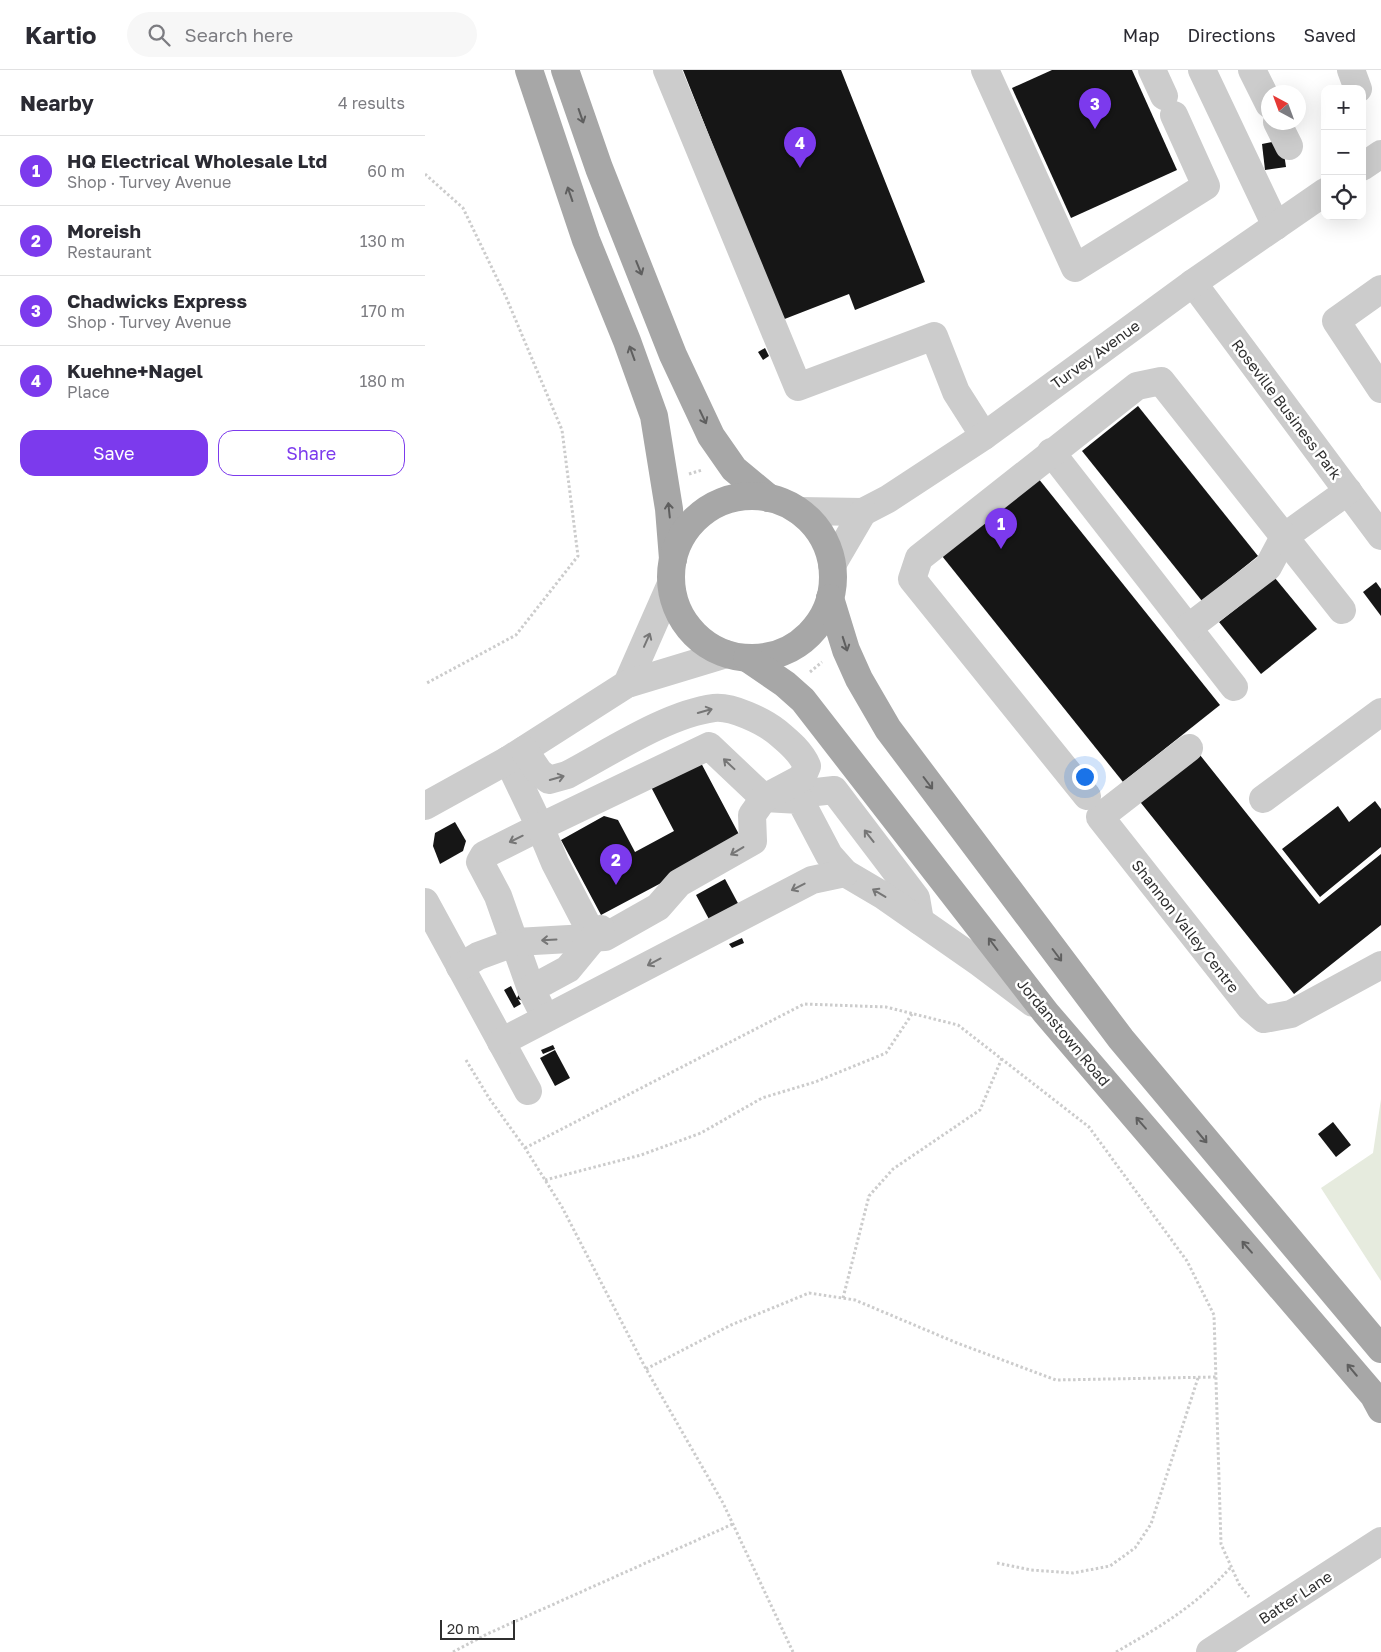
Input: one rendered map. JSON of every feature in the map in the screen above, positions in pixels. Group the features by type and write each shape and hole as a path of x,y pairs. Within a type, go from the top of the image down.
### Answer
{"main road":[{"path":"529,70 585,240 627,341 654,416 665,483 677,609 690,630 705,644 737,656 772,656 797,644 817,624 830,598"},
{"path":"565,70 599,168 673,355 711,436 734,469 769,498 799,511 823,538 832,565 830,598 847,650 859,679 889,729 1087,994 1220,1159 1381,1349"},
{"path":"672,572 681,537 697,517 718,504 741,497 769,498"},
{"name":"Jordanstown Road","path":"737,656 803,700 1046,1013 1374,1396 1381,1409"}],"street":[{"path":"667,70 798,387 934,336 956,392 984,436"},
{"path":"985,70 1075,268 1206,186 1152,70"},
{"path":"1202,70 1276,226"},
{"path":"1251,70 1261,89"},
{"path":"1351,70 1357,85"},
{"path":"1366,163 1381,154"},
{"name":"Turvey Avenue","path":"799,511 863,512 888,499 984,436 1193,283 1321,195"},
{"name":"Roseville Business Park","path":"1193,283 1381,536"},
{"path":"1381,289 1336,321 1381,389"},
{"path":"1087,796 912,579 919,558 1137,386 1161,381 1342,610"},
{"path":"1051,452 1234,687"},
{"path":"1188,628 1268,567 1285,537 1348,491"},
{"path":"832,565 863,512"},
{"path":"627,684 672,572"},
{"path":"425,806 516,755 627,684 737,656"},
{"path":"460,967 478,956 516,942 605,937 658,907 679,883 753,841 752,816 764,798 802,778 807,766 803,756 767,724 745,714 715,708 670,721 567,775 549,780 516,755"},
{"path":"1263,799 1381,712"},
{"path":"546,1018 531,989 516,942 498,896 480,862 484,855 709,746 764,798 800,800 829,855 845,873 884,896 920,921 1046,1013"},
{"name":"Shannon Valley Centre","path":"1189,748 1100,817 1250,1007 1264,1019 1291,1014 1381,966"},
{"path":"516,755 540,827 555,863 595,938"},
{"path":"764,798 834,790 916,898 920,921"},
{"path":"501,1042 812,880 845,873"},
{"path":"425,902 528,1091"},
{"path":"531,989 569,969 595,938"},
{"name":"Batter Lane","path":"1210,1652 1381,1541"}],"path":[{"path":"425,174 463,208 506,297 561,430 578,556 516,635 425,684"},
{"path":"665,483 728,461"},
{"path":"792,691 815,666 847,650"},
{"path":"525,1148 804,1004 885,1007 958,1025 1089,1127 1187,1261 1214,1316 1221,1544 1239,1584 1264,1617"},
{"path":"545,1180 641,1155 701,1133 762,1098 815,1082 887,1053 912,1014"},
{"path":"843,1298 869,1196 893,1168 980,1110 1001,1058"},
{"path":"467,1060 489,1098 525,1148 562,1207 646,1369 733,1524 793,1652"},
{"path":"646,1369 731,1325 809,1293 855,1300 957,1343 1056,1380 1216,1377"},
{"path":"997,1563 1031,1570 1073,1573 1110,1566 1135,1548 1151,1524 1198,1378"},
{"path":"453,1652 487,1634 733,1524"},
{"path":"1116,1652 1158,1628 1209,1592 1231,1567"}],"shaded area":[{"path":"1381,1099 1381,1281 1321,1188 1373,1153"}],"building":[{"path":"683,70 841,70 925,282 855,310 849,294 782,320"},
{"path":"1052,70 1132,70 1177,170 1071,218 1012,88"},
{"path":"1282,140 1286,167 1265,170 1262,144"},
{"path":"765,348 769,356 763,360 758,352"},
{"path":"1138,406 1258,556 1202,601 1082,451"},
{"path":"1038,478 1220,705 1123,782 942,556"},
{"path":"1275,578 1317,629 1261,674 1219,622"},
{"path":"1376,582 1381,589 1381,616 1363,592"},
{"path":"1196,750 1319,904 1381,854 1381,925 1294,994 1137,798"},
{"path":"700,761 742,840 601,915 561,840 604,816 618,820 635,852 674,831 651,787"},
{"path":"1375,801 1381,809 1381,847 1320,897 1282,849 1338,806 1349,822"},
{"path":"455,822 466,841 463,851 440,864 433,846 435,833"},
{"path":"725,879 740,907 711,923 696,895"},
{"path":"742,938 744,943 732,948 729,944"},
{"path":"511,986 517,998 520,992 523,1001 518,999 521,1004 514,1008 504,990"},
{"path":"553,1045 555,1049 543,1054 541,1050"},
{"path":"555,1050 570,1078 555,1086 540,1058"},
{"path":"1333,1122 1351,1145 1336,1157 1318,1134"}],"place":[{"name":"Chadwicks Express","path":"1095,129"},
{"name":"Kuehne+Nagel","path":"800,168"},
{"name":"HQ Electrical Wholesale Ltd","path":"1001,549"},
{"name":"Moreish","path":"616,885"}]}
